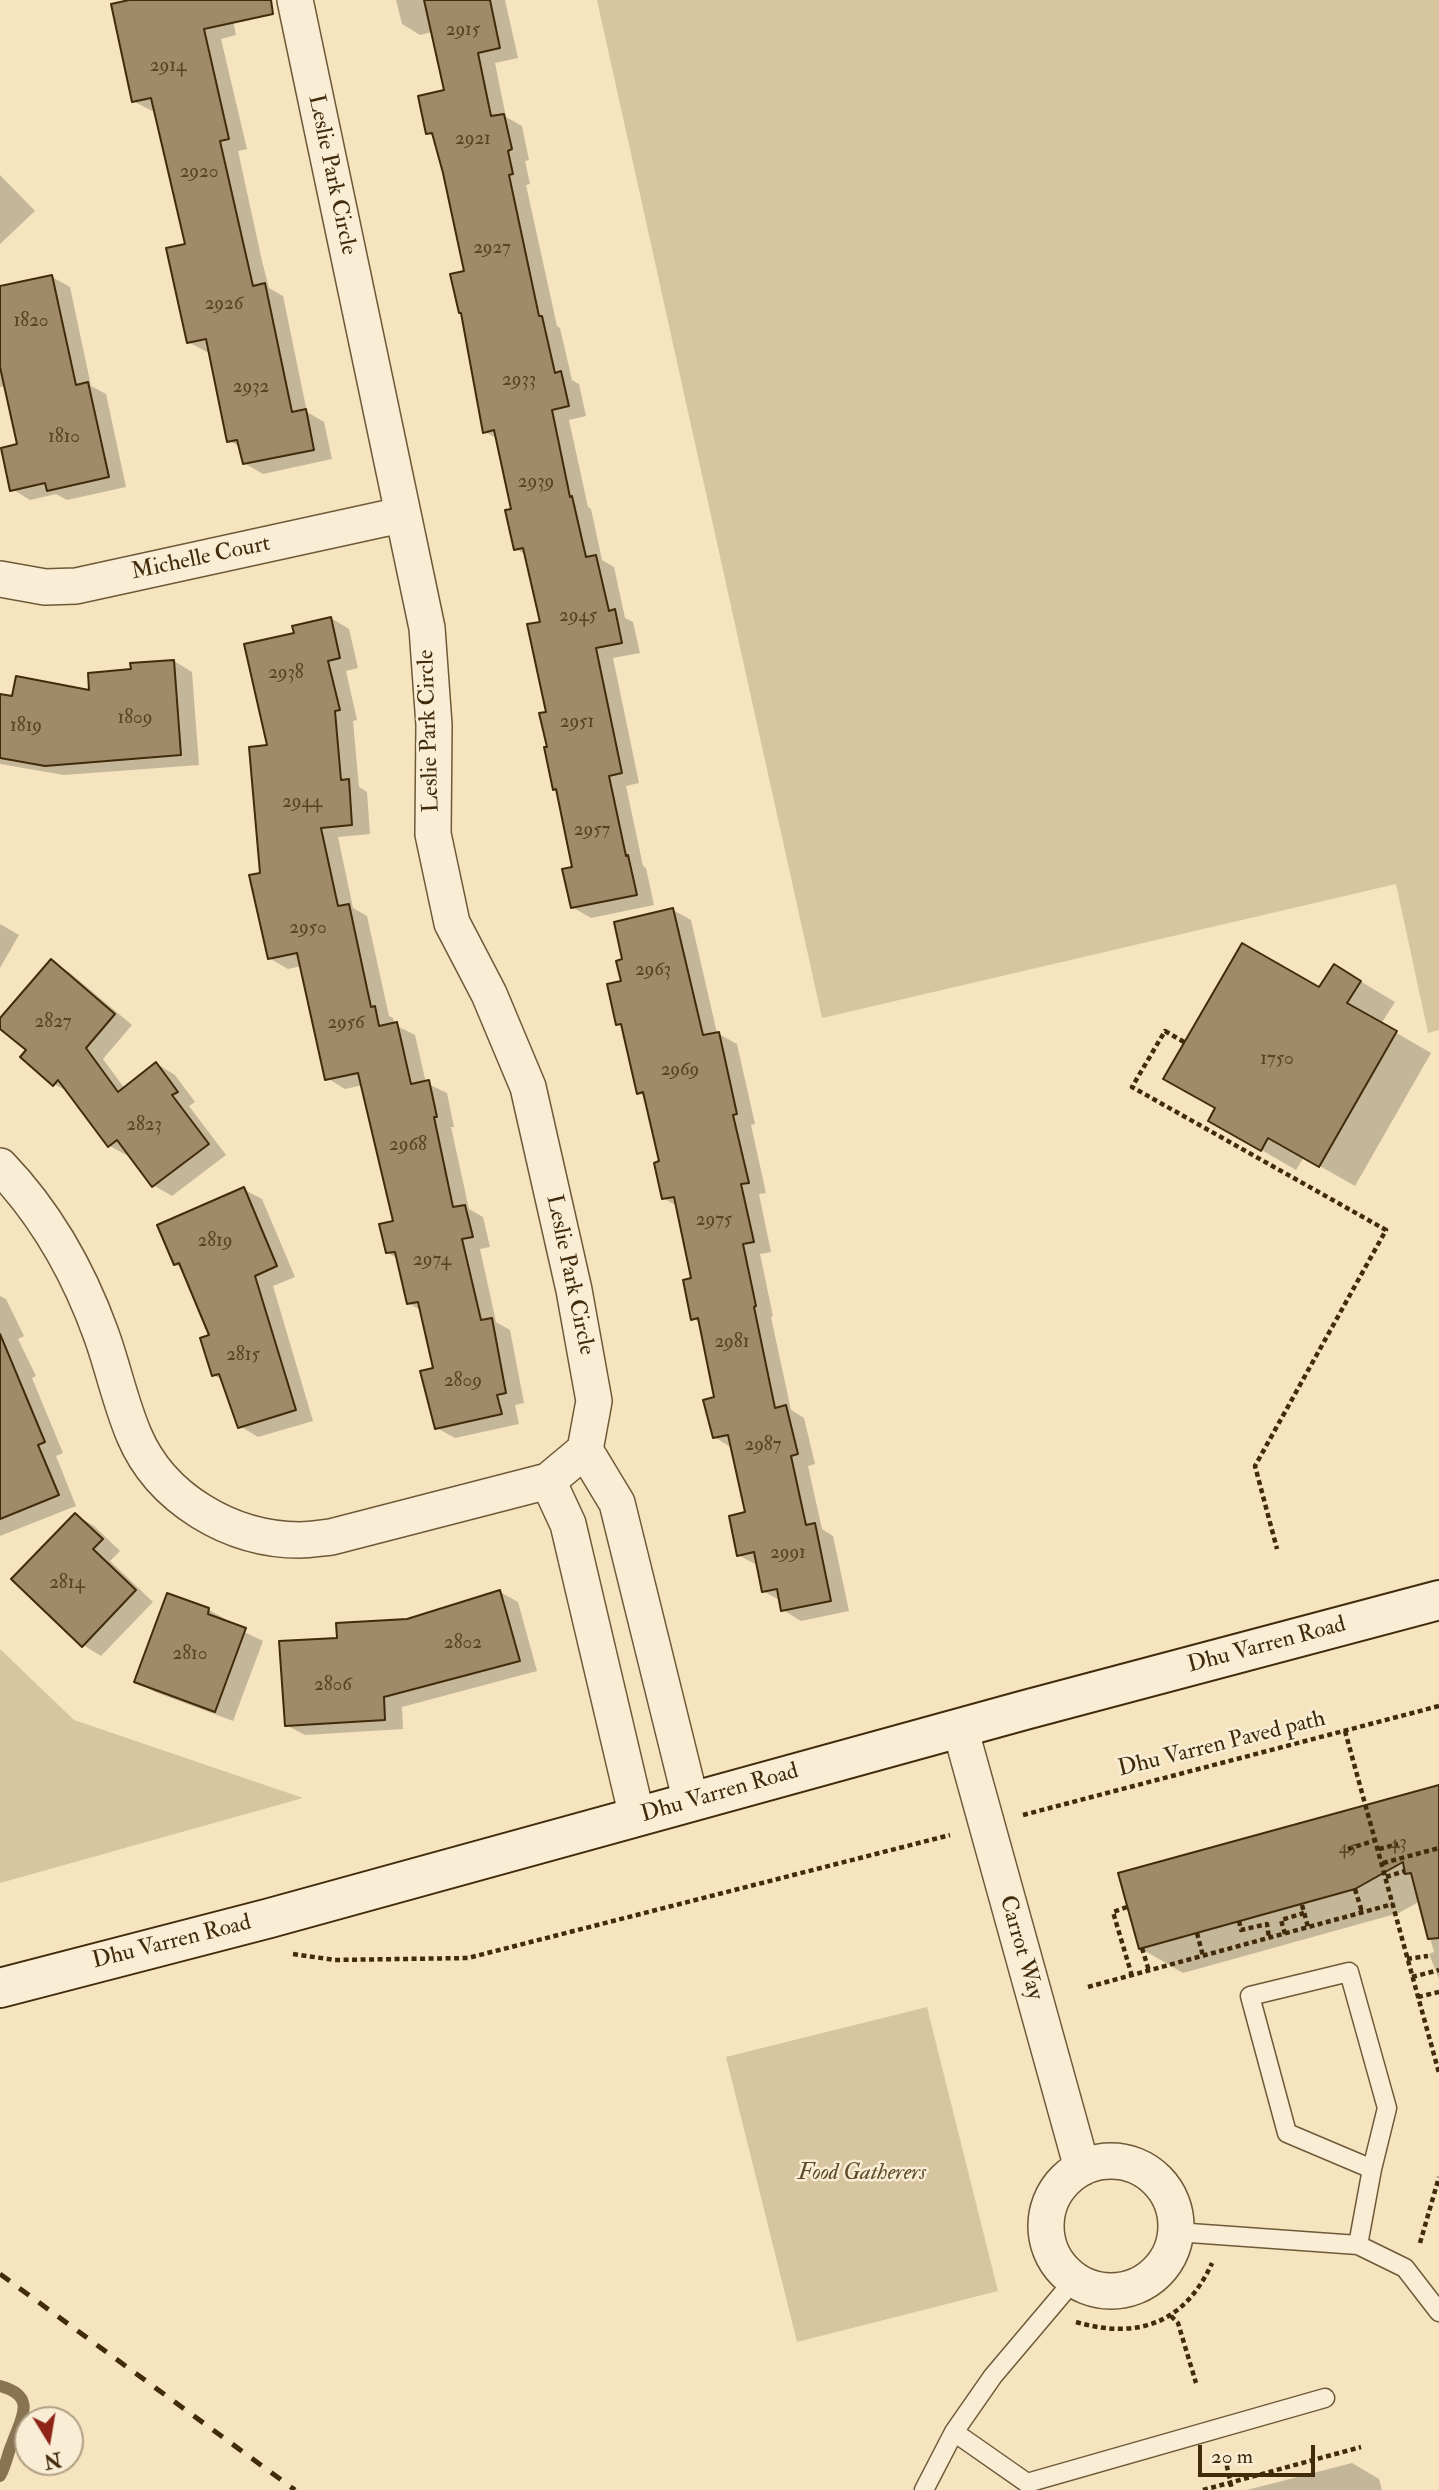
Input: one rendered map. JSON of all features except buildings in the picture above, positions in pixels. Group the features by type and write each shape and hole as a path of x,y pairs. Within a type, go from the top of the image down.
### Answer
{"main road":[{"name":"Dhu Varren Road","path":"0,1988 270,1918 960,1728 1439,1600"}],"street":[{"name":"Leslie Park Circle","path":"295,0 401,515 427,628 434,725 433,834 452,923 489,994 528,1087 574,1290 594,1401 585,1450"},
{"name":"Michelle Court","path":"0,579 45,587 76,586 401,515"},
{"path":"0,1167 35,1208 81,1287 142,1451 172,1489 216,1521 273,1538 300,1540 331,1537 548,1482 585,1450 617,1503 691,1802"},
{"path":"548,1482 568,1524 637,1817"},
{"path":"588,1607 639,1594"},
{"name":"Carrot Way","path":"960,1728 1082,2168"},
{"path":"1101,2161 1121,2161 1140,2167 1156,2178 1168,2193 1175,2212 1176,2232 1171,2253 1159,2270 1142,2283 1122,2290 1100,2290 1075,2279 1063,2270 1052,2253 1047,2235 1047,2214 1053,2195 1065,2179 1082,2168 1101,2161"}],"lane":[{"path":"1358,2245 1387,2108 1349,1972 1251,1996 1287,2133 1372,2169"},
{"path":"1176,2232 1358,2245 1405,2268 1439,2312"},
{"path":"924,2490 954,2432 993,2376 1075,2279"},
{"path":"954,2432 1027,2483 1325,2398"}],"path":[{"path":"1185,1042 1165,1031 1132,1087 1387,1230 1255,1466 1277,1549"},
{"name":"Dhu Varren Paved path","path":"1014,1818 1439,1706"},
{"path":"1345,1731 1439,2072"},
{"path":"286,1953 335,1960 468,1958 936,1840 961,1831"},
{"path":"1348,1849 1376,1840"},
{"path":"1379,1849 1398,1844"},
{"path":"1383,1863 1439,1848"},
{"path":"1386,1877 1405,1871"},
{"path":"1355,1889 1362,1912"},
{"path":"1088,1987 1393,1903"},
{"path":"1302,1905 1308,1927"},
{"path":"1127,1907 1113,1912 1132,1976"},
{"path":"1284,1934 1281,1920 1304,1913"},
{"path":"1238,1922 1241,1930 1267,1924 1269,1938"},
{"path":"1197,1933 1203,1956"},
{"path":"1142,1948 1149,1971"},
{"path":"1407,1959 1428,1956"},
{"path":"1412,1976 1439,1970"},
{"path":"1418,1997 1439,1992"},
{"path":"1418,2250 1439,2177"},
{"path":"1065,2318 1101,2329 1129,2329 1150,2325 1182,2308 1204,2282 1214,2259"},
{"path":"1171,2316 1178,2323 1196,2383"},
{"path":"1223,2446 1232,2490"},
{"path":"1203,2490 1362,2447"}],"green space":[{"path":"597,0 1439,0 1439,1030 1428,1033 1396,884 822,1018"},
{"path":"0,1649 74,1720 303,1798 0,1883"},
{"name":"Food Gatherers","path":"927,2007 998,2291 797,2342 726,2057"}],"waterway":[{"path":"0,2386 19,2396 24,2409 0,2476"}],"railway":[{"path":"0,2274 295,2490"}]}
